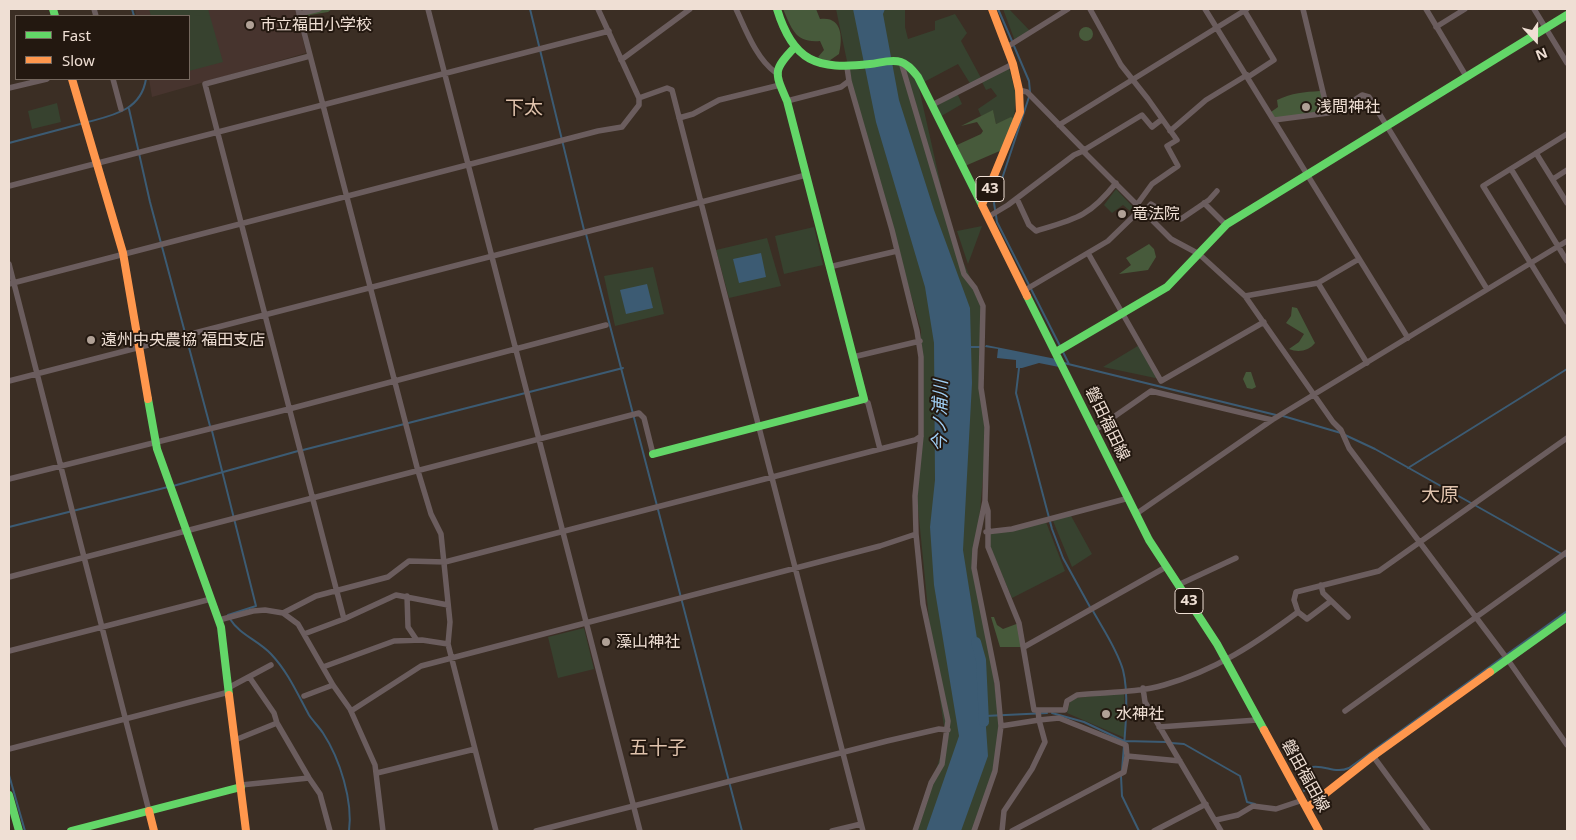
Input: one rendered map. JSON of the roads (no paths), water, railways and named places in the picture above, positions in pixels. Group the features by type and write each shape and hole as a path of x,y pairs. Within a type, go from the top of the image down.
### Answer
{"street":[{"path":"319,9 299,11 418,471 431,514 440,534 445,562 448,644 496,831"},
{"path":"428,9 640,831"},
{"path":"11,283 598,131 622,127 639,105 639,98 598,9"},
{"path":"621,60 690,9"},
{"path":"736,9 764,61 775,72 787,101 864,399 868,403 880,448"},
{"path":"777,9 785,34 794,48 817,63 828,66 847,67 898,61 964,274 975,288 983,306 981,388 987,427 985,501 976,540 974,568 997,683 1001,726 995,771 974,831"},
{"name":"43","path":"982,205 1020,112 1020,90 1013,64 992,9"},
{"path":"1007,46 1068,9"},
{"path":"1090,9 1121,66 1177,140 1167,146 1178,166 1152,184 1140,210"},
{"path":"1205,9 1408,338"},
{"path":"1303,9 1328,112"},
{"path":"1426,9 1466,76"},
{"path":"1436,27 1465,9"},
{"path":"1534,9 1567,63"},
{"path":"1059,125 1245,10 1274,60 1206,100 1170,131"},
{"path":"1056,352 1167,287 1226,225 1567,15"},
{"path":"9,186 609,32"},
{"path":"775,72 776,66 794,48"},
{"path":"310,56 205,84 344,619"},
{"name":"磐田福田線","path":"898,61 909,67 918,77 1136,514 1166,567 1226,660 1319,831"},
{"path":"932,105 1013,64"},
{"path":"847,67 849,81 897,251 920,342 921,436 915,496 916,534 923,604 948,721 948,730 942,764 931,784 915,831"},
{"path":"9,88 43,80"},
{"path":"72,80 123,254 160,461 219,620 246,831"},
{"path":"113,80 121,109"},
{"path":"787,101 840,87 849,81"},
{"path":"679,118 693,114 718,100 780,85"},
{"path":"639,98 667,88 672,90 862,831"},
{"path":"1020,90 1027,92 1140,210 1171,239 1199,254 1245,296 1314,395 1341,430 1350,448 1508,660 1567,745"},
{"path":"1274,120 1328,112 1344,107 1362,95 1369,96 1487,289"},
{"path":"988,217 1017,198 1074,155 1079,152 1085,152 1142,115 1152,127 1161,120"},
{"path":"1567,134 1484,186 1567,322"},
{"path":"1536,154 1567,203"},
{"path":"1511,169 1567,261"},
{"path":"1552,179 1567,170"},
{"path":"9,381 806,175"},
{"path":"1017,198 1029,225 1036,231 1086,214 1100,204 1116,183"},
{"path":"1025,290 1115,236 1140,210 1151,204 1172,218 1181,219 1204,203 1216,191"},
{"path":"1204,203 1226,225"},
{"path":"1136,514 1272,420 1567,241"},
{"path":"829,267 897,251"},
{"path":"1088,253 1161,381 1264,322"},
{"path":"1245,296 1318,283 1359,259"},
{"path":"9,264 11,283 37,374 154,831"},
{"path":"1318,283 1367,363"},
{"path":"9,478 289,409 606,325"},
{"path":"853,357 920,342"},
{"path":"1095,430 1151,391 1272,420"},
{"path":"9,577 639,413 644,418 653,454 864,399"},
{"path":"283,613 316,596 388,576 409,561 445,562 562,530 916,440 921,436"},
{"path":"1330,601 1307,619 1298,612 1294,600 1296,592 1374,573 1420,543 1567,438"},
{"path":"986,532 1012,529 1128,498"},
{"path":"985,501 988,511 986,532 988,547 1019,623 1034,710 1064,710 1067,701 1077,695 1164,685 1217,666 1298,612"},
{"path":"351,711 421,666 880,546 916,534"},
{"path":"1345,711 1567,552"},
{"path":"1178,585 1236,558"},
{"path":"1024,647 1166,567"},
{"path":"1321,585 1323,593 1348,617"},
{"path":"304,634 344,619 396,594 429,603 448,605"},
{"path":"407,596 408,627 416,640"},
{"path":"9,651 211,599"},
{"path":"219,620 253,611 283,613 293,619 351,711 377,773 383,831"},
{"path":"1307,808 1374,756 1567,618"},
{"path":"323,667 394,641 416,640 448,644"},
{"path":"9,749 229,690 272,664"},
{"path":"250,678 274,713 277,722 323,799 330,831"},
{"path":"304,696 333,685"},
{"path":"1143,688 1145,702 1221,831"},
{"path":"1002,831 1004,811 1032,769 1045,742 1038,710"},
{"path":"1001,726 1059,718 1123,744 1126,756 1122,773 1012,831"},
{"path":"1159,727 1257,720"},
{"path":"235,740 277,722"},
{"path":"536,831 939,729 948,730"},
{"path":"377,773 475,748"},
{"path":"1126,756 1180,761"},
{"path":"1374,756 1428,831"},
{"path":"71,831 241,786 309,778"},
{"path":"9,795 19,831"},
{"path":"1216,820 1238,815 1253,806 1276,809 1303,800"},
{"path":"1154,831 1206,804"},
{"path":"832,831 861,824"}],"water":[{"path":"853,9 885,9 883,14 899,100 934,210 970,308 972,383 963,550 982,670 988,756 961,831 926,831 959,736 934,585 930,527 935,480 934,343 925,287 876,122"},
{"path":"761,253 766,277 739,283 733,259"},
{"path":"647,284 653,308 626,314 620,290"},
{"path":"986,345 1056,359 1059,367 1039,363 1016,368 1016,360 997,358 998,349 985,347"}],"waterway":[{"path":"132,9 134,15"},
{"path":"530,9 584,230"},
{"path":"998,9 1012,41"},
{"path":"1014,46 1029,81 1030,92"},
{"path":"88,122 125,110 138,98 146,80"},
{"path":"1029,97 994,203 997,222 1060,346"},
{"path":"129,109 150,202 210,426"},
{"path":"9,143 84,123"},
{"path":"586,234 742,831"},
{"path":"971,347 981,347"},
{"path":"1062,350 1069,364"},
{"path":"1064,363 1276,415"},
{"path":"303,450 623,368"},
{"path":"1019,368 1016,393 1052,529 1063,558 1090,607"},
{"path":"1408,468 1567,369"},
{"path":"1283,416 1341,433"},
{"path":"212,431 256,606 228,615"},
{"path":"1345,435 1375,449 1567,557"},
{"path":"173,486 298,451"},
{"path":"9,527 168,487"},
{"path":"1093,611 1117,654 1125,681 1126,720 1122,771"},
{"path":"1304,791 1312,767 1335,770 1349,768 1567,611"},
{"path":"230,619 234,625 266,649 277,661 292,683 309,715 329,743 344,780 349,807 349,831"},
{"name":"今ノ浦川","path":"976,642 981,660 984,722"},
{"path":"985,716 1047,713"},
{"path":"1052,713 1084,722 1124,741 1166,742"},
{"path":"1171,743 1184,744 1240,776 1247,802 1255,804"},
{"path":"9,775 25,831"},
{"path":"1121,776 1122,796 1139,831"}],"place":[{"name":"市立福田小学校","path":"250,25"},
{"name":"浅間神社","path":"1306,107"},
{"name":"竜法院","path":"1122,214"},
{"name":"遠州中央農協 福田支店","path":"91,340"},
{"name":"藻山神社","path":"606,642"},
{"name":"水神社","path":"1106,714"}],"district":[{"name":"下太","path":"524,109"},
{"name":"大原","path":"1440,496"},
{"name":"五十子","path":"658,749"}]}
